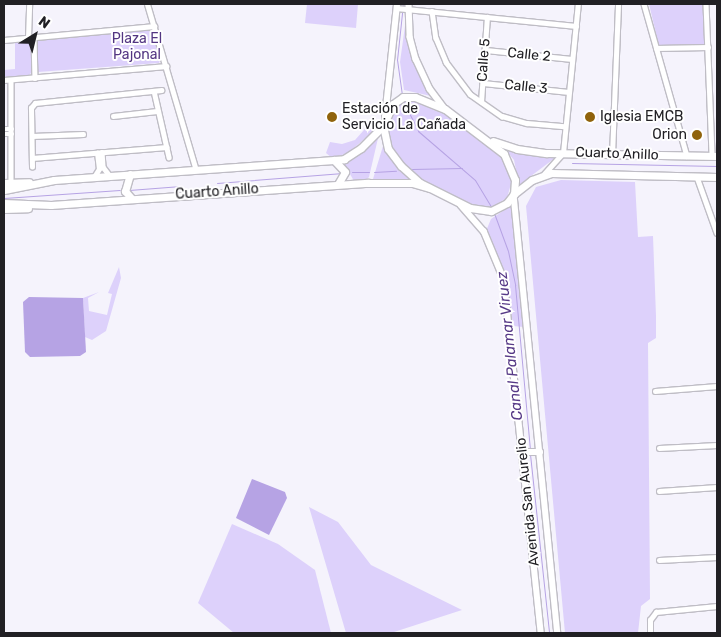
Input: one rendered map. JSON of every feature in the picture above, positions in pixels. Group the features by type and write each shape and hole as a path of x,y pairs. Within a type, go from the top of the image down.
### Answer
{"highway":[{"path":"514,194 515,180 510,162 488,139 445,109 410,96 396,100 385,117 383,126 384,138 394,158 410,175 460,205 495,209 542,175"},
{"name":"Cuarto Anillo","path":"4,190 54,180 334,160 352,154 383,126"},
{"name":"Cuarto Anillo","path":"488,139 517,149 563,153 715,156"},
{"path":"334,160 345,172 343,180 336,184"},
{"path":"130,174 125,191 131,198"},
{"name":"Cuarto Anillo","path":"542,175 717,177"},
{"path":"8,183 54,180"},
{"name":"Cuarto Anillo","path":"4,202 51,205 336,184 395,182 429,188"},
{"path":"4,209 51,205"}],"main road":[{"path":"385,117 397,7"},
{"path":"407,7 416,59 430,89 445,109"},
{"name":"Avenida San Aurelio","path":"514,194 537,452 558,633"},
{"name":"Avenida San Aurelio","path":"460,205 484,231 504,279 525,453 541,633"},
{"path":"525,453 537,452"}],"street":[{"path":"29,4 35,78"},
{"path":"147,4 196,170"},
{"path":"542,175 563,153 566,92 578,4"},
{"path":"612,155 618,4"},
{"path":"644,4 687,156"},
{"path":"706,4 715,156"},
{"path":"397,7 576,26"},
{"path":"432,12 436,38 446,62 461,84 480,102 502,116 528,123 564,126"},
{"name":"Calle 5","path":"480,102 486,50 487,17"},
{"path":"4,40 154,26"},
{"path":"656,48 708,47"},
{"name":"Calle 2","path":"486,50 570,59"},
{"path":"4,80 166,66"},
{"path":"8,183 12,132 11,80"},
{"name":"Calle 3","path":"483,83 566,92"},
{"path":"32,167 32,108 35,103 161,90"},
{"path":"154,91 168,157"},
{"path":"113,116 158,111"},
{"path":"4,129 12,132"},
{"path":"4,134 12,132"},
{"path":"32,136 83,134"},
{"path":"32,158 166,147"},
{"path":"100,152 102,167 110,176"},
{"path":"93,177 99,169 100,152"},
{"path":"697,177 717,233"},
{"path":"654,391 717,386"},
{"path":"659,448 717,445"},
{"path":"659,491 717,486"},
{"path":"659,560 717,557"},
{"path":"650,633 653,614 660,610 717,606"}],"green space":[{"path":"307,4 358,4 356,28 305,23"},
{"path":"649,4 703,4 705,44 659,46"},
{"path":"405,26 418,73 431,96 404,90 400,62"},
{"name":"Plaza El Pajonal","path":"152,29 161,58 159,63 38,72 37,41"},
{"path":"15,41 32,43 32,72 29,75 4,77 4,70 15,69"},
{"path":"408,99 458,120 507,160 512,180 507,198 490,208 470,205 432,187 408,169 390,145 386,129 400,101"},
{"path":"372,121 379,122 376,129 348,153 332,158 326,153 330,142 342,144 355,140"},
{"path":"379,134 369,177 365,181 354,181 343,162"},
{"path":"383,146 398,169 411,181 373,179"},
{"path":"504,148 559,155 519,185 514,160"},
{"path":"561,180 635,182 638,237 653,236 656,338 648,343 650,599 641,606 638,633 565,633 526,206 536,187"},
{"path":"512,205 524,327 513,326 507,278 486,231 491,219"},
{"path":"119,267 121,278 106,331 92,340 85,337 83,298 99,292 88,298 89,311 107,315 112,294 108,293"},
{"path":"309,507 338,522 371,565 462,610 391,633 346,633"},
{"path":"232,524 278,544 315,570 331,633 234,633 198,603"}],"shaded area":[{"path":"29,297 83,298 86,352 80,356 30,357 25,352 23,302"},
{"path":"252,479 285,492 287,498 269,535 236,518"}],"waterway":[{"name":"Canal Palamar Viruez","path":"402,95 397,60 403,4"},
{"name":"Canal Palamar Viruez","path":"403,101 418,131 475,180 491,207"},
{"path":"572,163 717,166"},
{"path":"412,169 462,168"},
{"path":"374,172 396,171"},
{"path":"352,172 369,172"},
{"path":"217,183 340,173"},
{"path":"129,190 181,186"},
{"path":"4,198 120,190"},
{"name":"Canal Palamar Viruez","path":"494,213 508,251 515,285 530,450"},
{"name":"Canal Palamar Viruez","path":"530,454 549,633"}],"place":[{"name":"Estación de Servicio La Cañada","path":"332,117"},
{"name":"Iglesia EMCB","path":"590,117"},
{"name":"Orion","path":"697,135"}]}
